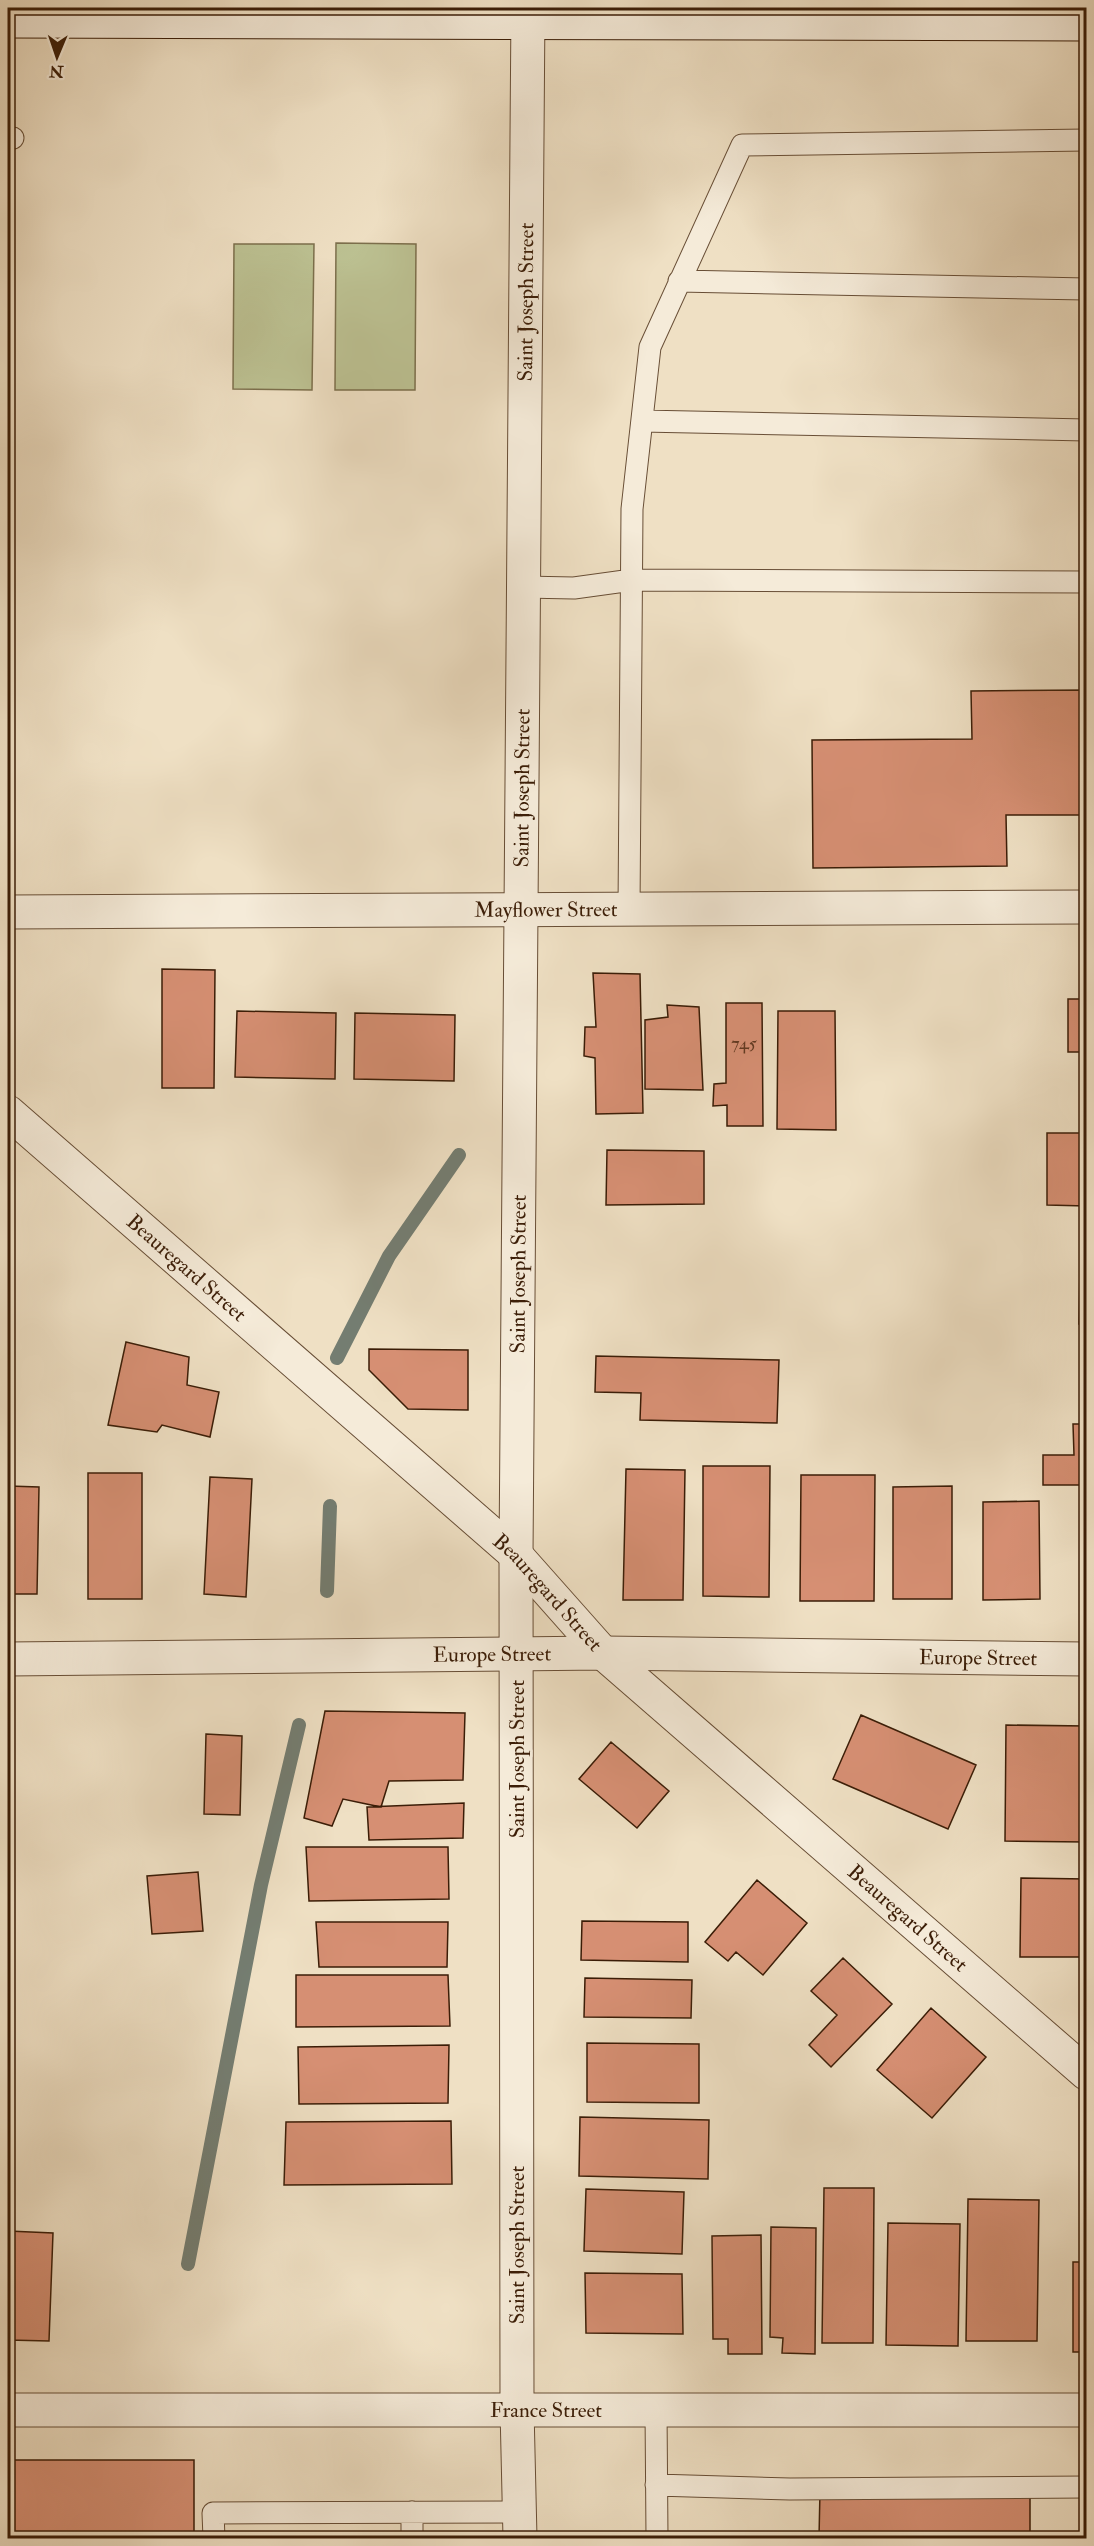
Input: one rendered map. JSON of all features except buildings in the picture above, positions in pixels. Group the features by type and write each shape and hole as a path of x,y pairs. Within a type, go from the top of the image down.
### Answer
{"street":[{"path":"8,21 527,15 1086,24"},
{"name":"Saint Joseph Street","path":"520,2525 517,2409 516,1555 527,15"},
{"name":"Mayflower Street","path":"8,912 1086,907"},
{"name":"Beauregard Street","path":"8,1112 516,1555 603,1653 1086,2073"},
{"name":"Europe Street","path":"8,1659 603,1653 1086,1659"},
{"name":"France Street","path":"8,2410 1086,2410"}],"lane":[{"path":"629,910 632,509 650,347 742,145 1086,140"},
{"path":"680,281 1086,289"},
{"path":"642,421 1086,430"},
{"path":"523,587 574,588 632,579 1086,582"},
{"path":"656,2409 657,2538"},
{"path":"656,2485 790,2489 1086,2487"},
{"path":"214,2538 213,2513 412,2512 520,2525"},
{"path":"412,2512 412,2538"}],"green space":[{"path":"336,243 416,244 415,390 335,390"},
{"path":"234,244 314,244 312,390 233,389"}],"waterway":[{"path":"337,1358 389,1256 459,1155"},
{"path":"327,1591 330,1506"},
{"path":"188,2264 261,1885 299,1725"}]}
